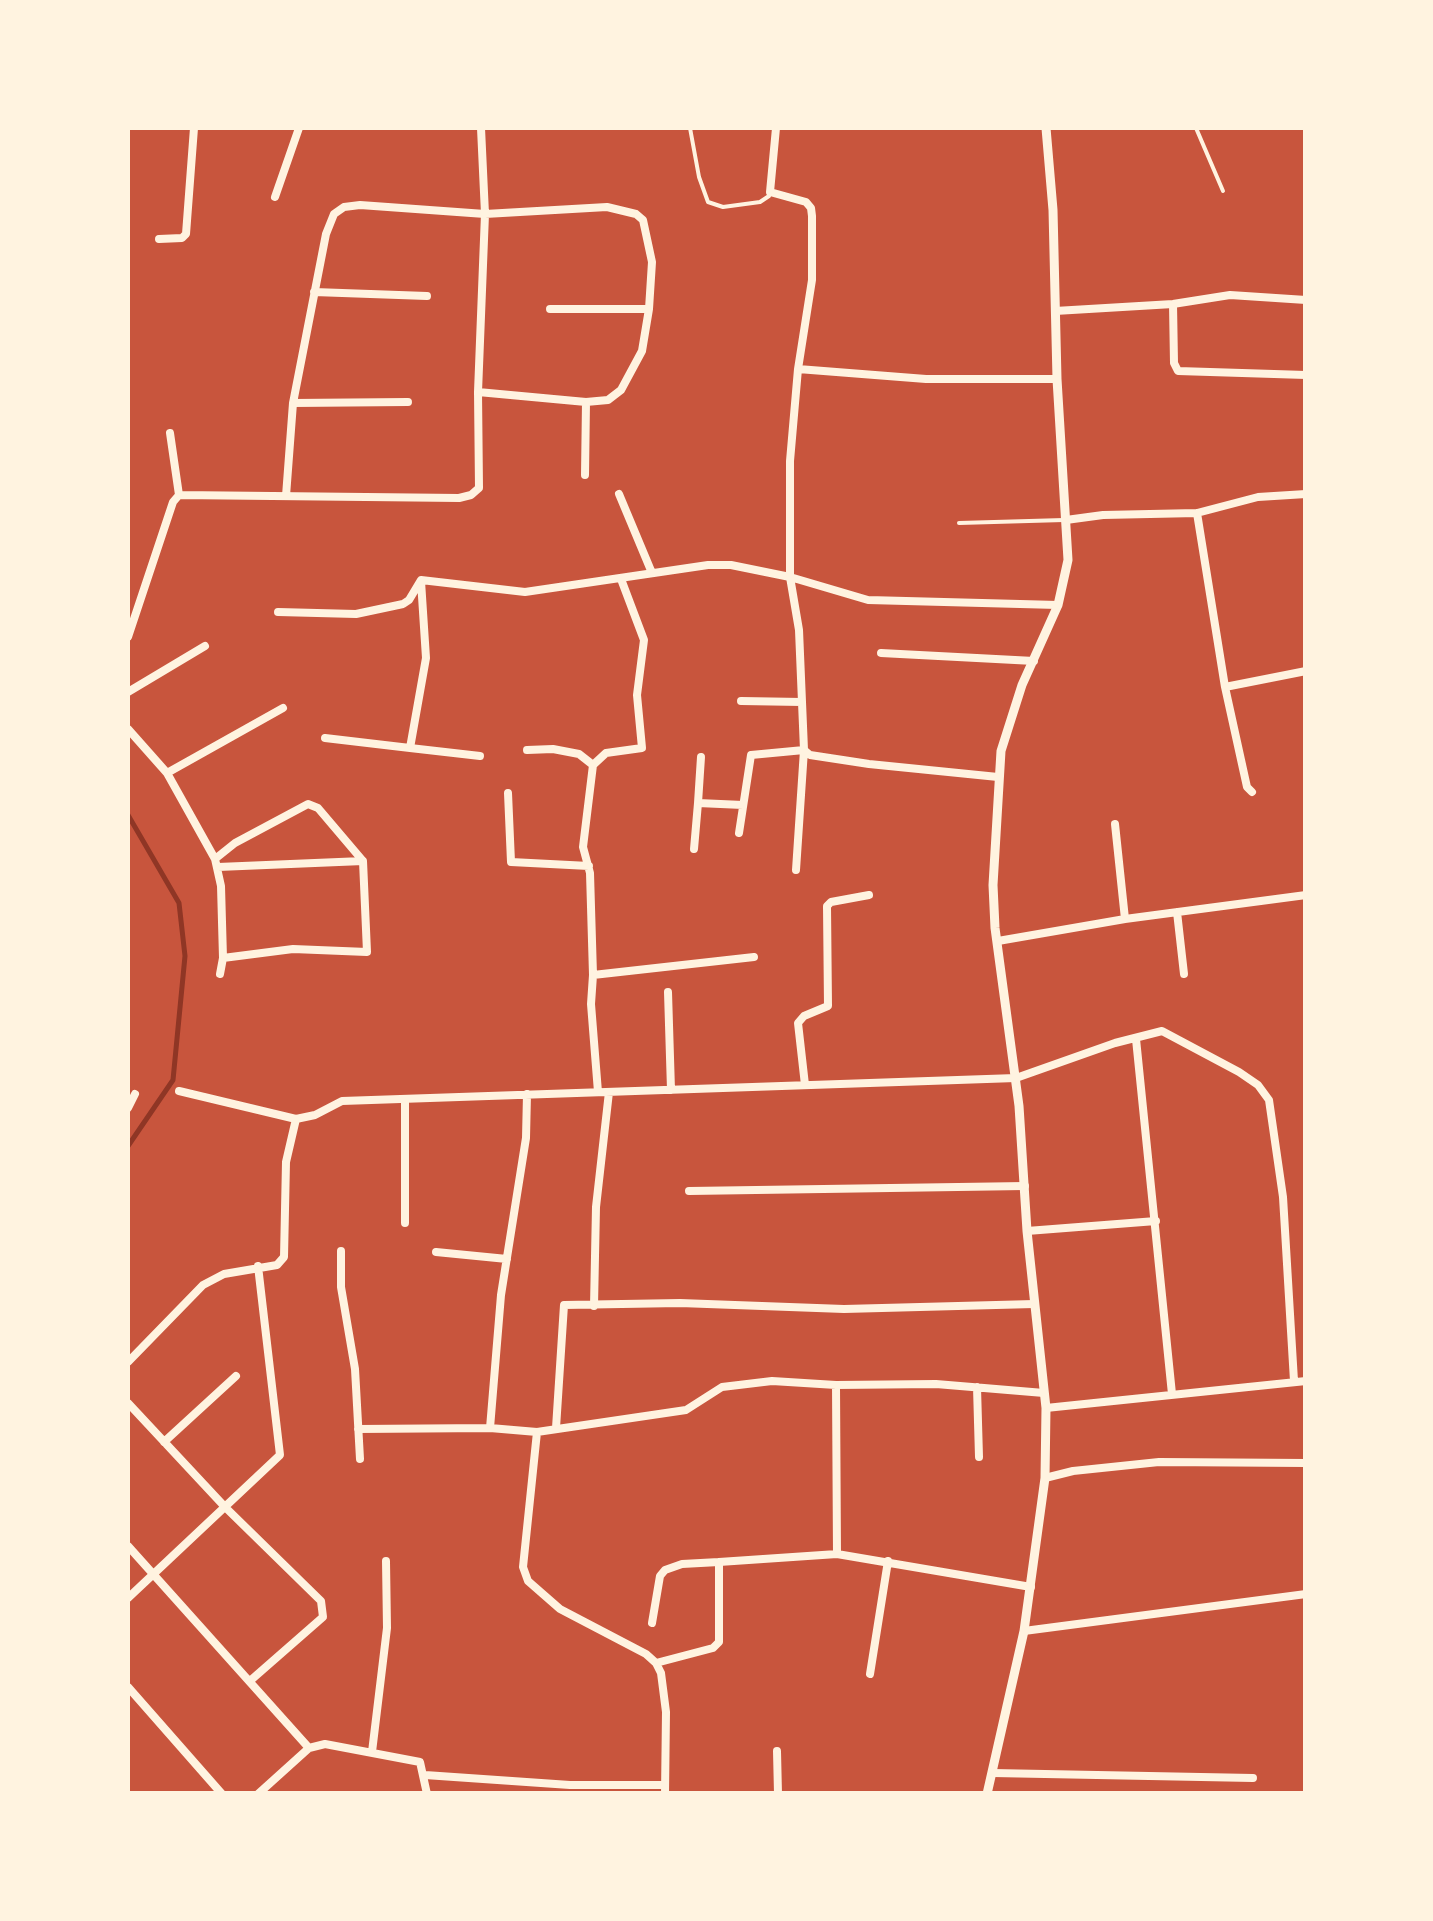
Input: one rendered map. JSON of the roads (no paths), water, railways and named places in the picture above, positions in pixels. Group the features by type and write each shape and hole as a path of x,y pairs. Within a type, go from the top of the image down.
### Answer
{"street":[{"path":"159,240 182,238 186,234 194,128"},
{"path":"275,197 299,128"},
{"path":"179,495 458,498 479,488 478,392 485,214 481,128"},
{"path":"776,128 770,192 806,202 812,208 812,280 798,369 790,461 790,576 799,630 804,750 796,870"},
{"path":"987,1794 1024,1632 1045,1478 1046,1408 1016,1078 993,885 998,777 1007,726 1058,604 1068,560 1046,128"},
{"path":"286,496 293,403 326,234 334,214 344,206 485,214 607,207 636,214 646,227 652,262 649,309 642,351 621,390 608,400 586,402 478,392"},
{"path":"314,292 427,296"},
{"path":"1055,311 1174,304 1230,294 1306,300"},
{"path":"1174,304 1174,364 1178,371 1306,375"},
{"path":"550,309 649,309"},
{"path":"798,369 926,379 1058,379"},
{"path":"293,403 408,402"},
{"path":"585,475 586,402"},
{"path":"128,637 173,502 179,495 170,433"},
{"path":"619,494 652,573"},
{"path":"1066,520 1197,512 1258,497 1306,494"},
{"path":"1197,512 1225,687 1247,787 1252,792"},
{"path":"421,580 525,592 731,565 790,576 868,600 1058,604"},
{"path":"598,1092 584,816 593,765 606,753 642,748 637,695 644,640 621,579"},
{"path":"278,612 356,614 403,604 410,600 421,580"},
{"path":"410,748 426,658 421,580"},
{"path":"128,692 204,646"},
{"path":"882,653 1034,660"},
{"path":"1225,687 1306,671"},
{"path":"741,701 802,702"},
{"path":"167,774 282,708"},
{"path":"128,729 167,774 216,863 223,958 220,974"},
{"path":"325,738 480,756"},
{"path":"527,750 579,754 593,765"},
{"path":"738,833 751,756 804,750 870,764 998,777"},
{"path":"694,849 702,757"},
{"path":"508,793 511,862 589,866"},
{"path":"698,803 743,805"},
{"path":"216,863 235,843 308,804 318,808 363,862 367,952 293,949 223,958"},
{"path":"1115,824 1125,918"},
{"path":"216,863 363,862"},
{"path":"805,1086 798,1023 804,1016 828,1006 827,906 869,894"},
{"path":"998,940 1125,918 1306,895"},
{"path":"1177,912 1184,974"},
{"path":"593,975 754,957"},
{"path":"668,992 672,1090"},
{"path":"180,1092 296,1119 315,1115 342,1100 1016,1078 1115,1043 1156,1032 1167,1033 1258,1084 1269,1100 1284,1197 1294,1381"},
{"path":"1136,1039 1172,1394"},
{"path":"594,1306 596,1207 608,1092"},
{"path":"128,1108 135,1094"},
{"path":"490,1428 526,1138 527,1094"},
{"path":"405,1099 405,1224"},
{"path":"128,1362 203,1285 224,1274 276,1264 284,1257 286,1162 296,1119"},
{"path":"689,1191 1025,1186"},
{"path":"1027,1232 1156,1221"},
{"path":"341,1250 340,1287 354,1369 360,1459"},
{"path":"436,1252 508,1259"},
{"path":"128,1598 280,1455 258,1266"},
{"path":"556,1428 564,1304 680,1303 844,1309 1034,1304"},
{"path":"164,1442 236,1376"},
{"path":"358,1428 537,1432 686,1410 722,1388 772,1381 936,1384 1044,1393"},
{"path":"1046,1408 1306,1381"},
{"path":"836,1385 837,1554"},
{"path":"977,1388 979,1457"},
{"path":"128,1403 225,1507 321,1601 323,1617 251,1680"},
{"path":"425,1775 665,1789 666,1712 656,1663 646,1654 560,1610 528,1581 523,1567 537,1432"},
{"path":"1045,1478 1073,1470 1159,1462 1306,1463"},
{"path":"128,1546 309,1748"},
{"path":"652,1623 660,1576 682,1564 837,1554 1031,1588"},
{"path":"372,1752 386,1628 386,1560"},
{"path":"870,1674 888,1561"},
{"path":"656,1663 713,1648 719,1642 719,1562"},
{"path":"1024,1632 1306,1594"},
{"path":"128,1688 222,1794"},
{"path":"258,1794 309,1748 325,1744 420,1762 427,1794"},
{"path":"777,1750 778,1794"},
{"path":"993,1773 1253,1778"}],"lane":[{"path":"690,128 698,177 708,202 724,206 760,202 770,192"},
{"path":"1196,128 1223,191"},
{"path":"959,523 1066,520"}],"waterway":[{"path":"128,815 179,903 185,956 173,1080 128,1146"}]}
